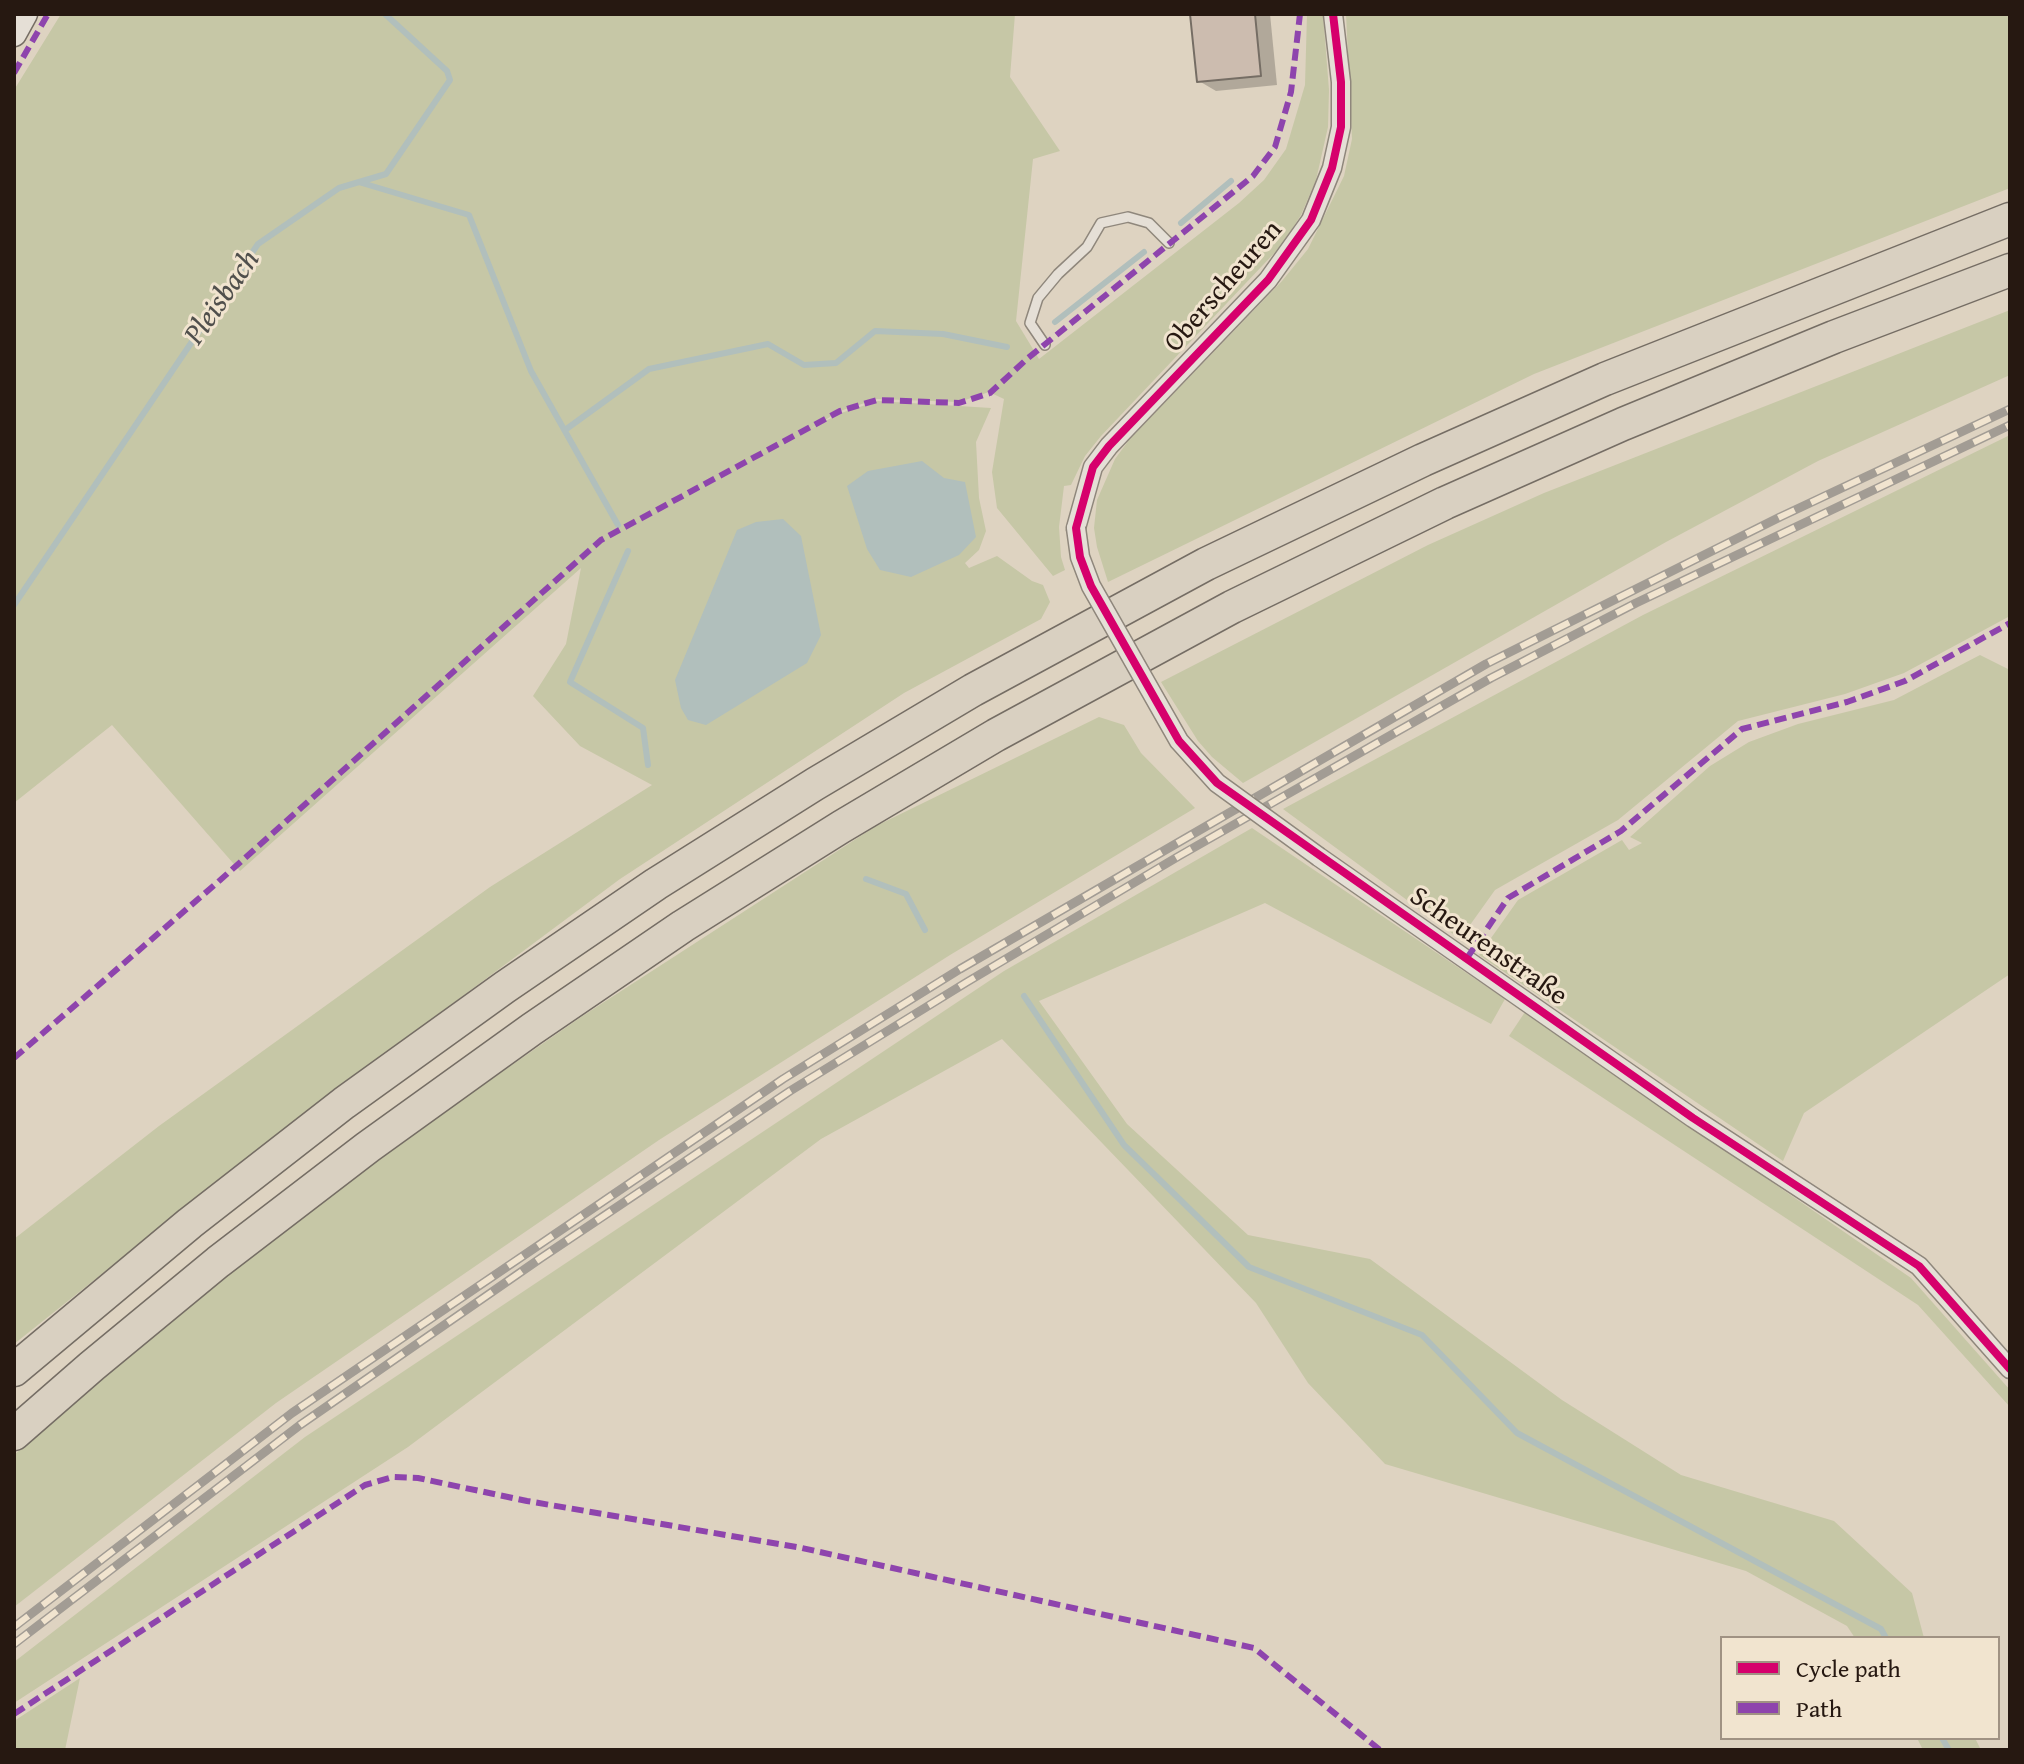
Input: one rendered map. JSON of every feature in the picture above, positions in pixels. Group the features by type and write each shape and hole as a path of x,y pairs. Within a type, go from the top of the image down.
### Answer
{"highway":[{"path":"14,1370 178,1233 344,1103 505,987 656,884 973,690 1206,564 1423,460 1605,379 2010,219"},
{"path":"14,1434 218,1262 368,1147 532,1029 683,926 996,735 1232,607 1445,503 1834,337 2010,270"}],"main road":[{"path":"14,34 25,14"}],"street":[{"name":"Oberscheuren","path":"1093,467 1109,446 1268,280 1311,220 1332,168 1341,127 1341,82 1333,14"},
{"name":"Scheurenstraße","path":"1093,467 1076,528 1080,557 1091,586 1179,741 1217,783 1693,1118 1919,1266 2010,1369"}],"lane":[{"path":"1045,345 1030,323 1038,298 1087,247 1101,223 1128,217 1149,223 1169,243"}],"green space":[{"path":"61,14 1015,14 1010,77 1060,151 1033,159 1016,321 1039,359 1239,203 1264,180 1286,149 1305,85 1307,14 1323,14 1329,90 1328,127 1316,180 1301,215 1281,246 1101,436 1085,456 1071,485 1064,486 1059,527 1065,570 1053,576 997,508 992,472 1004,399 989,392 959,402 877,399 840,411 810,429 841,413 878,401 991,408 976,442 979,498 986,531 979,550 965,563 969,568 997,556 1032,581 1043,585 1050,602 1041,619 904,693 620,879 280,1132 14,1344 14,1239 159,1126 490,887 652,785 580,746 533,696 566,644 581,568 240,871 112,725 14,803 14,90"},
{"path":"1346,14 2010,14 2010,188 1534,374 1108,582 1094,528 1097,500 1115,459 1129,440 1282,281 1308,249 1344,176 1352,139"},
{"path":"2010,310 2010,375 1818,461 1666,542 1243,783 1198,741 1161,682 1428,545 1544,493"},
{"path":"2010,435 2010,616 1904,673 1845,694 1738,721 1618,820 1495,890 1460,939 1283,809 1643,615"},
{"path":"1980,655 2010,670 2010,974 1804,1113 1783,1161 1479,955 1518,900 1622,840 1629,850 1642,843 1630,837 1710,766 1749,742 1798,724 1894,700"},
{"path":"1099,717 1124,725 1141,753 1195,808 950,955 659,1140 276,1403 14,1607 14,1455 225,1269 581,1017 876,826"},
{"path":"1252,828 1505,999 1491,1024 1265,903 1039,1001 1127,1124 1248,1235 1370,1259 1562,1400 1681,1475 1834,1521 1912,1593 1923,1636 1854,1636 1847,1626 1746,1571 1385,1464 1308,1383 1256,1303 1002,1039 821,1139 408,1447 14,1703 14,1662 305,1437 1004,971"},
{"path":"1525,1012 1911,1278 2010,1390 2010,1407 1918,1305 1509,1036"},
{"path":"80,1678 65,1750 14,1750 14,1721"},
{"path":"1918,1740 1976,1740 1981,1750 1923,1750"}],"shaded area":[{"path":"922,461 944,478 965,482 976,537 959,555 911,577 880,570 867,549 847,486 868,471"},
{"path":"783,519 801,536 821,635 807,663 706,725 688,720 681,708 675,680 737,530 756,522"}],"building":[{"path":"1190,14 1255,14 1261,76 1197,82"}],"waterway":[{"name":"Pleisbach","path":"14,605 258,244 339,188 386,174 450,80 447,71 385,14"},
{"path":"1181,223 1231,181"},
{"path":"362,183 469,215 531,371 618,525"},
{"path":"1055,322 1144,252"},
{"path":"565,430 649,369 768,344 804,365 836,363 875,331 943,334 1007,347"},
{"path":"628,551 570,682 643,728 648,765"},
{"path":"866,879 906,894 925,930"},
{"path":"1024,996 1124,1145 1249,1267 1422,1335 1517,1433 1881,1629 1885,1636"},
{"path":"1943,1740 1949,1750"}],"railway":[{"path":"14,1627 292,1413 783,1079 960,969 1486,664 1780,517 2010,409"},
{"path":"14,1644 300,1425 790,1091 967,982 1179,856 1491,678 1636,603 2010,425"}],"marked path":[{"path":"14,73 48,14"},
{"path":"14,1058 218,882 601,540 840,411 877,400 959,403 990,393 1028,358 1253,176 1275,147 1291,92 1300,14"},
{"path":"1467,958 1508,898 1621,831 1742,729 1847,702 1905,681 2010,623"},
{"path":"14,1714 365,1485 393,1477 418,1478 527,1501 802,1548 1254,1648 1380,1750"}],"cycle path":[{"path":"1333,14 1341,82 1341,127 1332,168 1311,220 1268,280 1109,446 1093,467 1076,528 1080,557 1091,586 1179,741 1217,783 1693,1118 1919,1266 2010,1369"}]}
